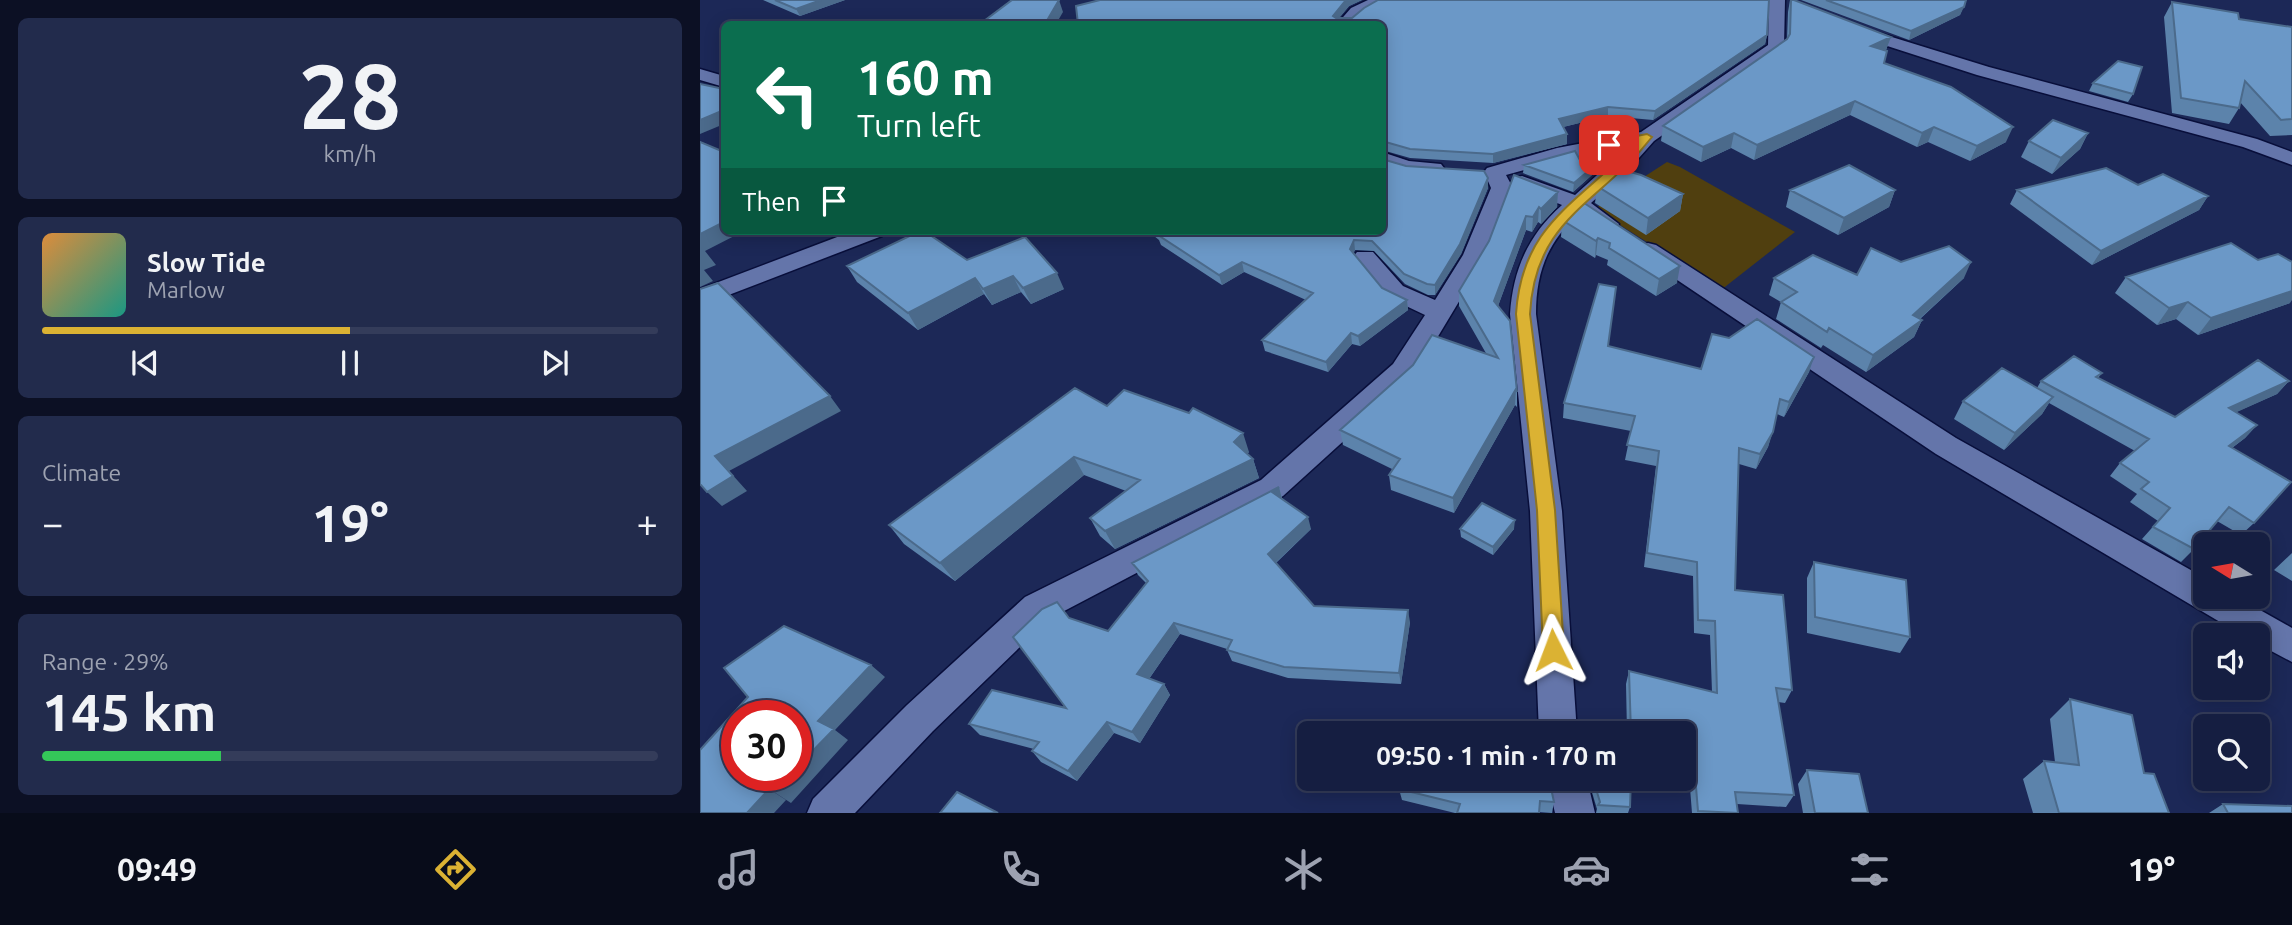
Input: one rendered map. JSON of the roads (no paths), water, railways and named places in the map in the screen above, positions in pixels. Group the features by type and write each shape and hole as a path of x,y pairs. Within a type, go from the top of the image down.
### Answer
{"street":[{"path":"1348,21 1357,11 1380,0"},
{"path":"1557,721 1546,510 1523,314 1524,286 1532,260 1552,226 1623,164 1647,137 1776,47 1782,2"},
{"path":"1836,24 1983,71 2292,157"},
{"path":"700,74 721,81"},
{"path":"1386,159 1407,167 1474,170 1647,137"},
{"path":"2249,143 2292,141"},
{"path":"1474,170 1578,204 1945,446 2193,589"},
{"path":"827,813 920,718 1037,608 1272,488 1403,371 1475,255 1502,188 1474,170"},
{"path":"700,298 864,235"},
{"path":"1365,257 1394,291 1439,312"},
{"path":"2228,609 2292,646"},
{"path":"1570,791 1575,813"}]}
